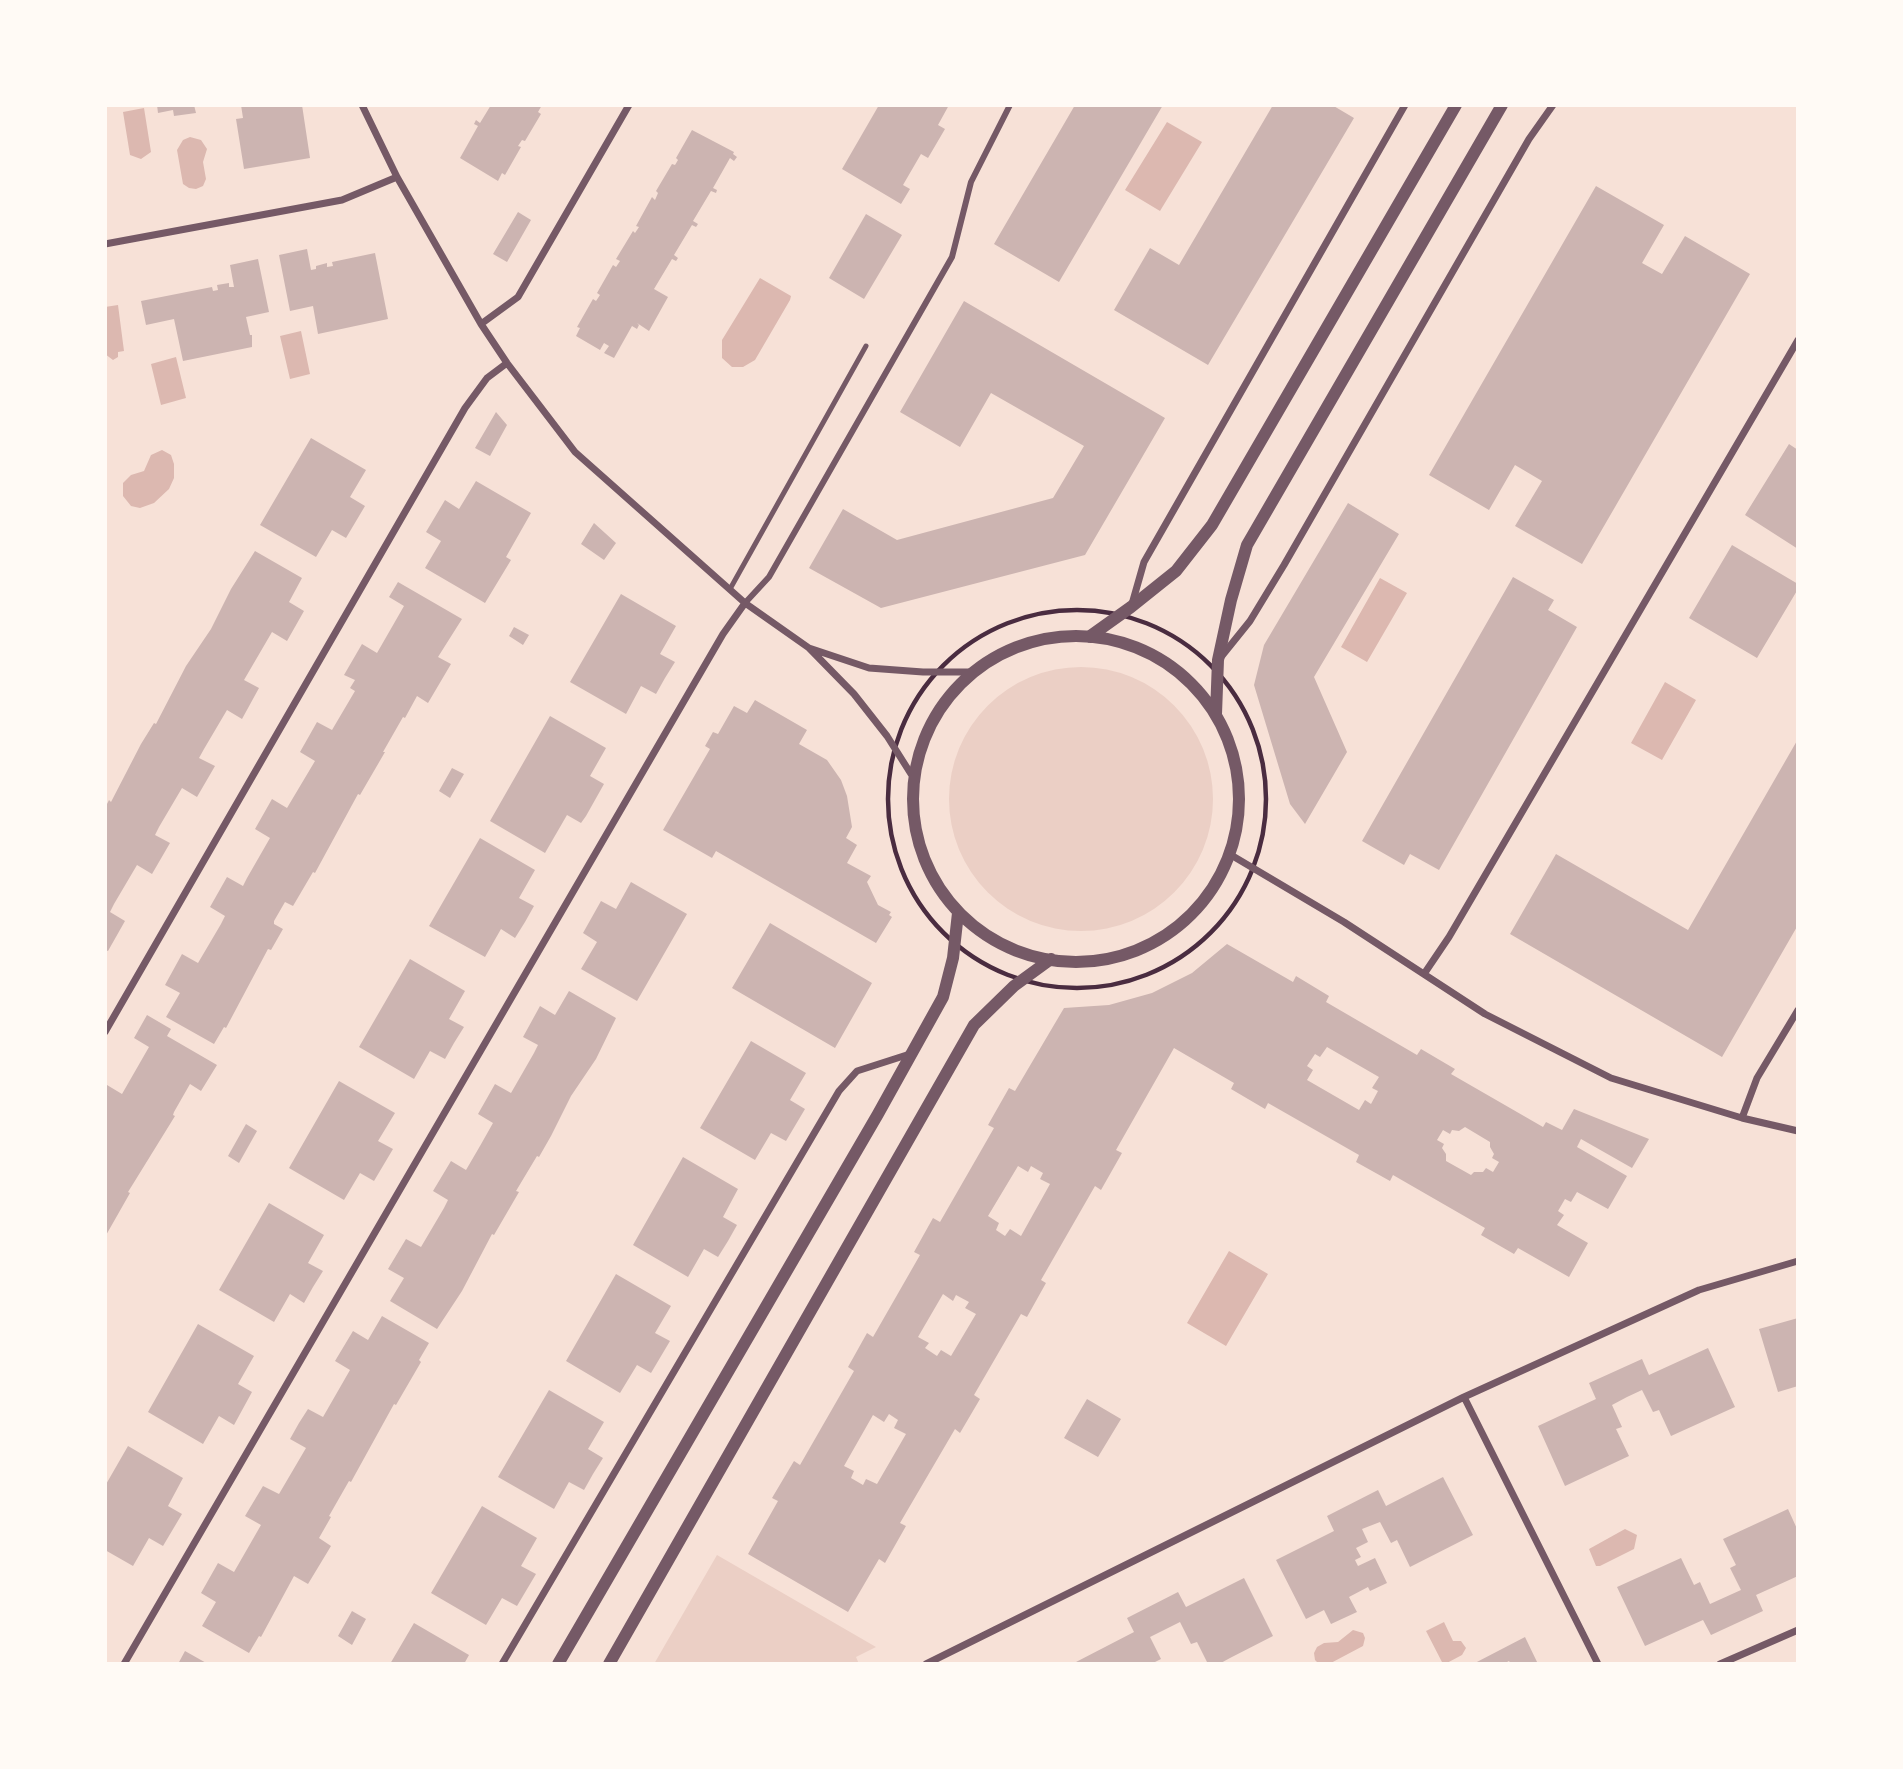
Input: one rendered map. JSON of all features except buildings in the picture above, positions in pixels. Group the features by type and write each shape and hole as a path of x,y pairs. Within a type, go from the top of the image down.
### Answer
{"street":[{"path":"362,105 397,177 481,324 507,363 575,452 745,603 809,648 854,694 911,774"},
{"path":"481,324 518,297 629,105"},
{"path":"124,1664 716,646 745,603 769,577 952,257 971,182 1010,105"},
{"path":"1131,607 1144,562 1405,105"},
{"path":"1089,636 1176,571 1212,525 1456,105"},
{"path":"1216,714 1218,666 1231,600 1247,545 1502,105"},
{"path":"1218,666 1250,621 1284,565 1529,139 1553,105"},
{"path":"105,244 342,200 397,177"},
{"path":"1424,974 1449,937 1798,340"},
{"path":"105,1031 465,408 487,378 507,363"},
{"path":"1089,636 1131,645 1163,662 1188,681 1216,714 1229,742 1238,772 1242,816 1231,855 1215,887 1177,929 1142,950 1087,962 1051,959 1017,950 986,935 958,913 932,877 919,839 912,803 911,774 922,737 934,713 971,672 996,654 1037,641 1089,636"},
{"path":"809,648 869,668 934,673 971,672"},
{"path":"1231,855 1344,922 1485,1014 1611,1078 1742,1118 1798,1131"},
{"path":"558,1664 943,997 955,943 958,913"},
{"path":"609,1664 974,1025 1024,979 1051,959"},
{"path":"1742,1118 1757,1078 1798,1010"},
{"path":"502,1664 839,1091 857,1071 913,1052"},
{"path":"926,1664 1464,1397 1699,1290 1798,1261"},
{"path":"1464,1397 1598,1664"},
{"path":"1720,1664 1798,1630"}],"lane":[{"path":"730,589 866,346"}],"path":[{"path":"1049,610 1094,610 1139,620 1177,638 1218,666 1254,730 1266,785 1266,817 1254,868 1234,906 1203,941 1166,967 1139,978 1096,988 1064,988 1011,977 984,964 947,937 924,911 895,856 887,814 888,774 897,736 911,704 934,673 969,641 1010,621 1049,610"}],"shaded area":[{"path":"144,108 151,152 141,159 130,155 123,112"},
{"path":"1167,122 1202,142 1160,211 1125,190"},
{"path":"190,137 201,140 207,149 203,162 206,179 203,186 196,189 183,184 177,150 183,140"},
{"path":"760,278 791,296 790,300 755,360 743,367 732,367 722,358 722,340"},
{"path":"118,305 124,351 118,352 118,357 113,360 105,354 105,307"},
{"path":"301,331 310,374 290,379 280,336"},
{"path":"176,357 186,398 161,405 151,364"},
{"path":"162,450 171,455 174,464 174,478 169,489 154,503 140,508 131,506 123,496 123,483 131,475 144,471 151,455"},
{"path":"1380,578 1407,593 1367,662 1341,647"},
{"path":"1081,667 1107,670 1131,677 1165,697 1183,715 1203,749 1210,773 1213,799 1210,825 1203,849 1183,883 1165,901 1131,921 1107,928 1081,931 1055,928 1031,921 997,901 979,883 959,849 952,825 949,799 952,773 959,749 979,715 997,697 1031,677 1055,670"},
{"path":"1665,682 1696,700 1662,760 1631,743"},
{"path":"1229,1251 1268,1274 1226,1346 1187,1323"},
{"path":"1625,1529 1637,1535 1634,1549 1596,1566 1589,1549"},
{"path":"717,1555 876,1647 856,1657 859,1664 654,1664"},
{"path":"1444,1622 1453,1641 1461,1641 1466,1648 1462,1655 1443,1664 1426,1631"},
{"path":"1353,1630 1363,1633 1363,1646 1329,1664 1319,1664 1315,1660 1317,1647 1324,1643 1338,1642"}]}
